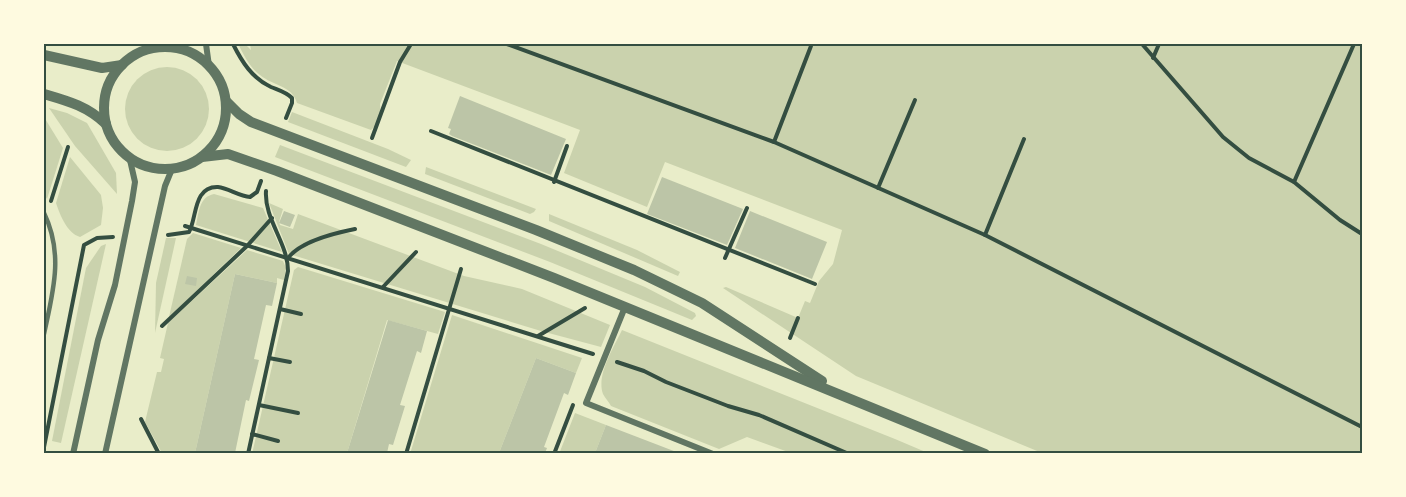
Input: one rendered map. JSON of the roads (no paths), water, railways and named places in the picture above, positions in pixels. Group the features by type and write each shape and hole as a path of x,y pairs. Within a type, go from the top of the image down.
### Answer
{"street":[{"path":"206,44 209,66 222,87 226,101 226,115 222,131 214,145 202,157 189,165 172,169 146,167 130,159 113,142 106,124 104,108 106,92 112,77 122,65 136,54 155,46 186,51 209,66"},
{"path":"44,55 102,68 122,65"},
{"path":"44,94 87,108 106,124"},
{"path":"226,101 251,122 536,230 667,285 702,303 837,392"},
{"path":"202,157 228,154 243,158 625,307 986,453"},
{"path":"72,453 98,340 115,285 132,201 135,182 130,159"},
{"path":"105,453 165,186 172,169"},
{"path":"625,307 586,403 713,453"}],"lane":[{"path":"44,213 56,259 56,272 44,334"},
{"path":"44,235 50,235"}]}
